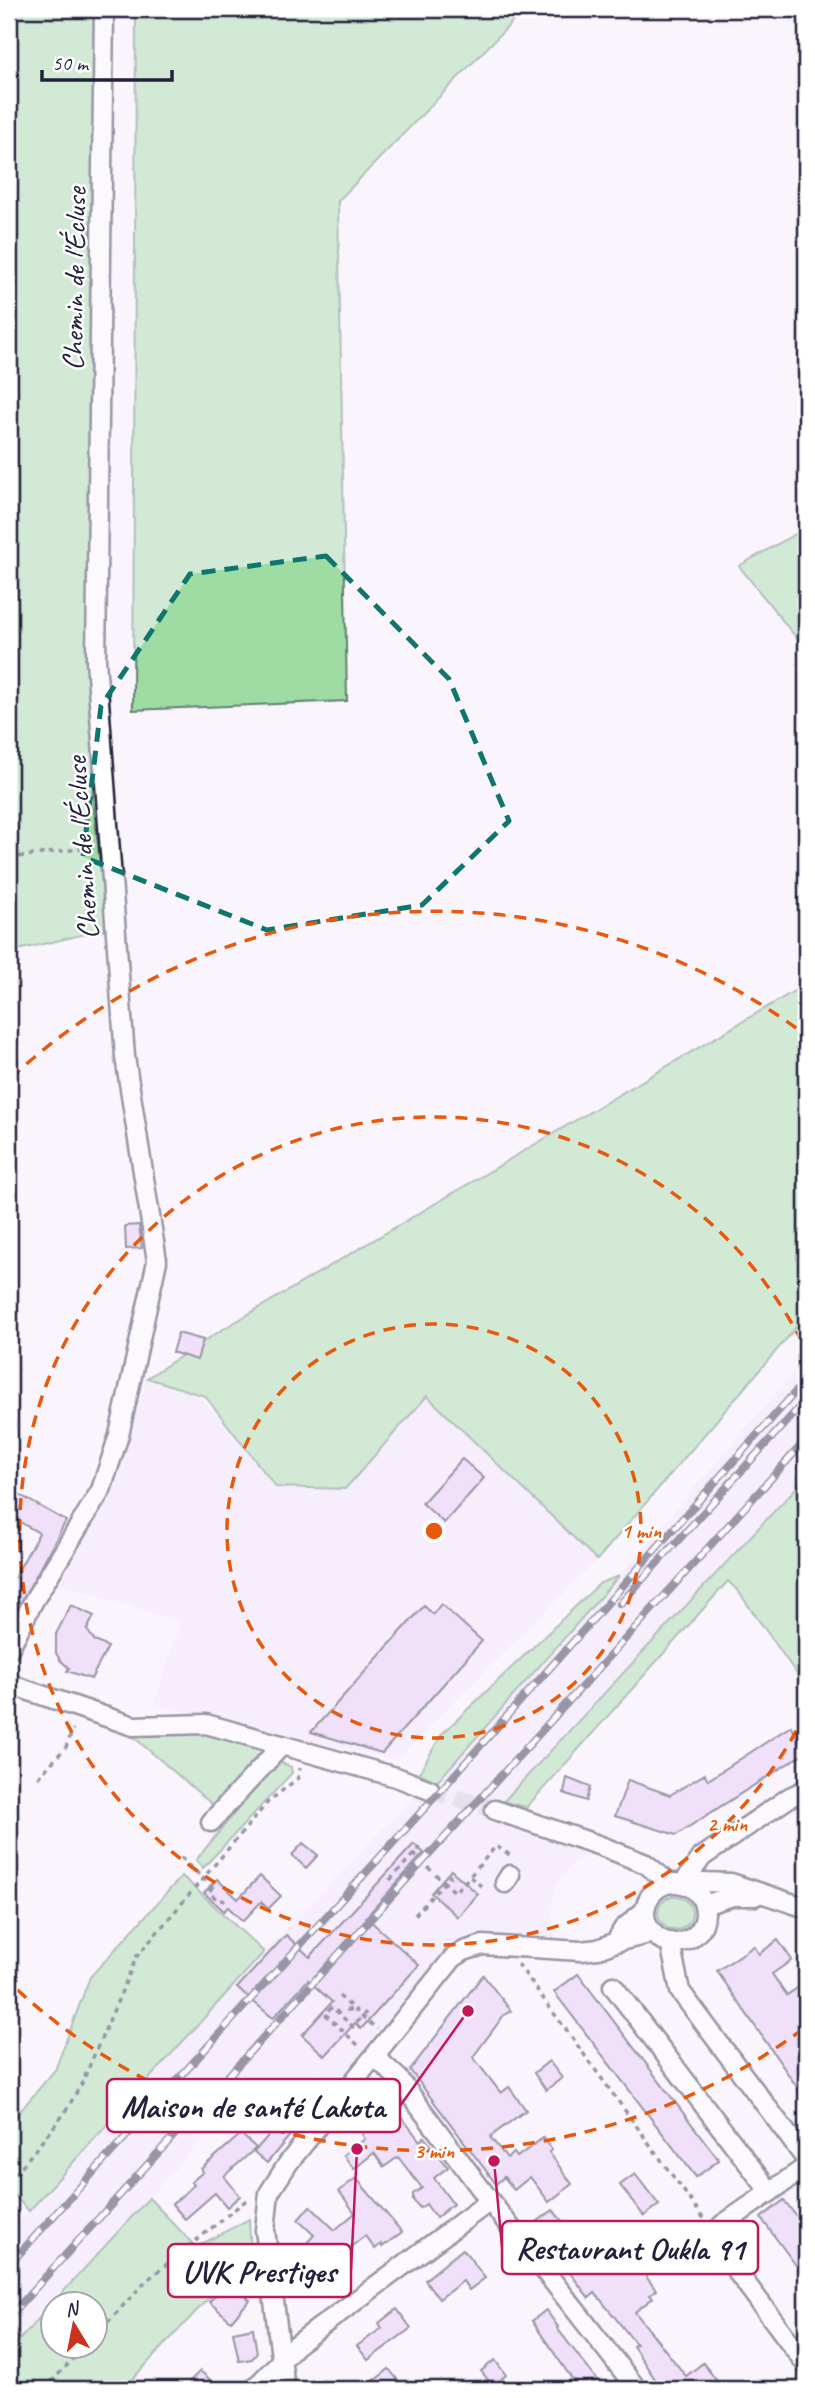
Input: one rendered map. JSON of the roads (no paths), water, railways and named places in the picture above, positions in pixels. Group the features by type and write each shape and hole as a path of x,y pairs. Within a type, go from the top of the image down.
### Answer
{"street":[{"name":"Chemin de l'Écluse","path":"9,1649 34,1600 101,1490 119,1435 157,1261 125,1057 96,660 104,9"},
{"path":"9,1684 133,1726 206,1724 396,1777 430,1790"},
{"path":"211,1822 282,1745"},
{"path":"681,1885 702,1857 790,1797 802,1792 806,1795"},
{"path":"495,1811 646,1864 699,1895 705,1914 700,1930 687,1940 670,1942 653,1934 648,1927 645,1910"},
{"path":"616,1941 623,1929 645,1910 653,1893 681,1885 703,1882 731,1883 806,1908"},
{"path":"704,1905 733,1896 765,1896"},
{"path":"285,2389 265,2230 269,2193 289,2162 453,1958 483,1945 581,1951 653,1934"},
{"path":"670,1942 680,1991 806,2159"},
{"path":"613,1986 769,2192"},
{"path":"375,2057 398,2078 631,2387"},
{"path":"806,2167 718,2230 718,2246 806,2364"},
{"path":"254,2389 296,2345 490,2201"}],"tunnel":[{"path":"430,1790 495,1810"}],"railway":[{"path":"9,2265 442,1789 806,1380"},
{"path":"620,1604 806,1400"},
{"path":"9,2317 806,1440"}],"place":[{"name":"Maison de santé Lakota","path":"468,2011"},
{"name":"UVK Prestiges","path":"357,2149"},
{"name":"Restaurant Oukla 91","path":"494,2161"}]}
